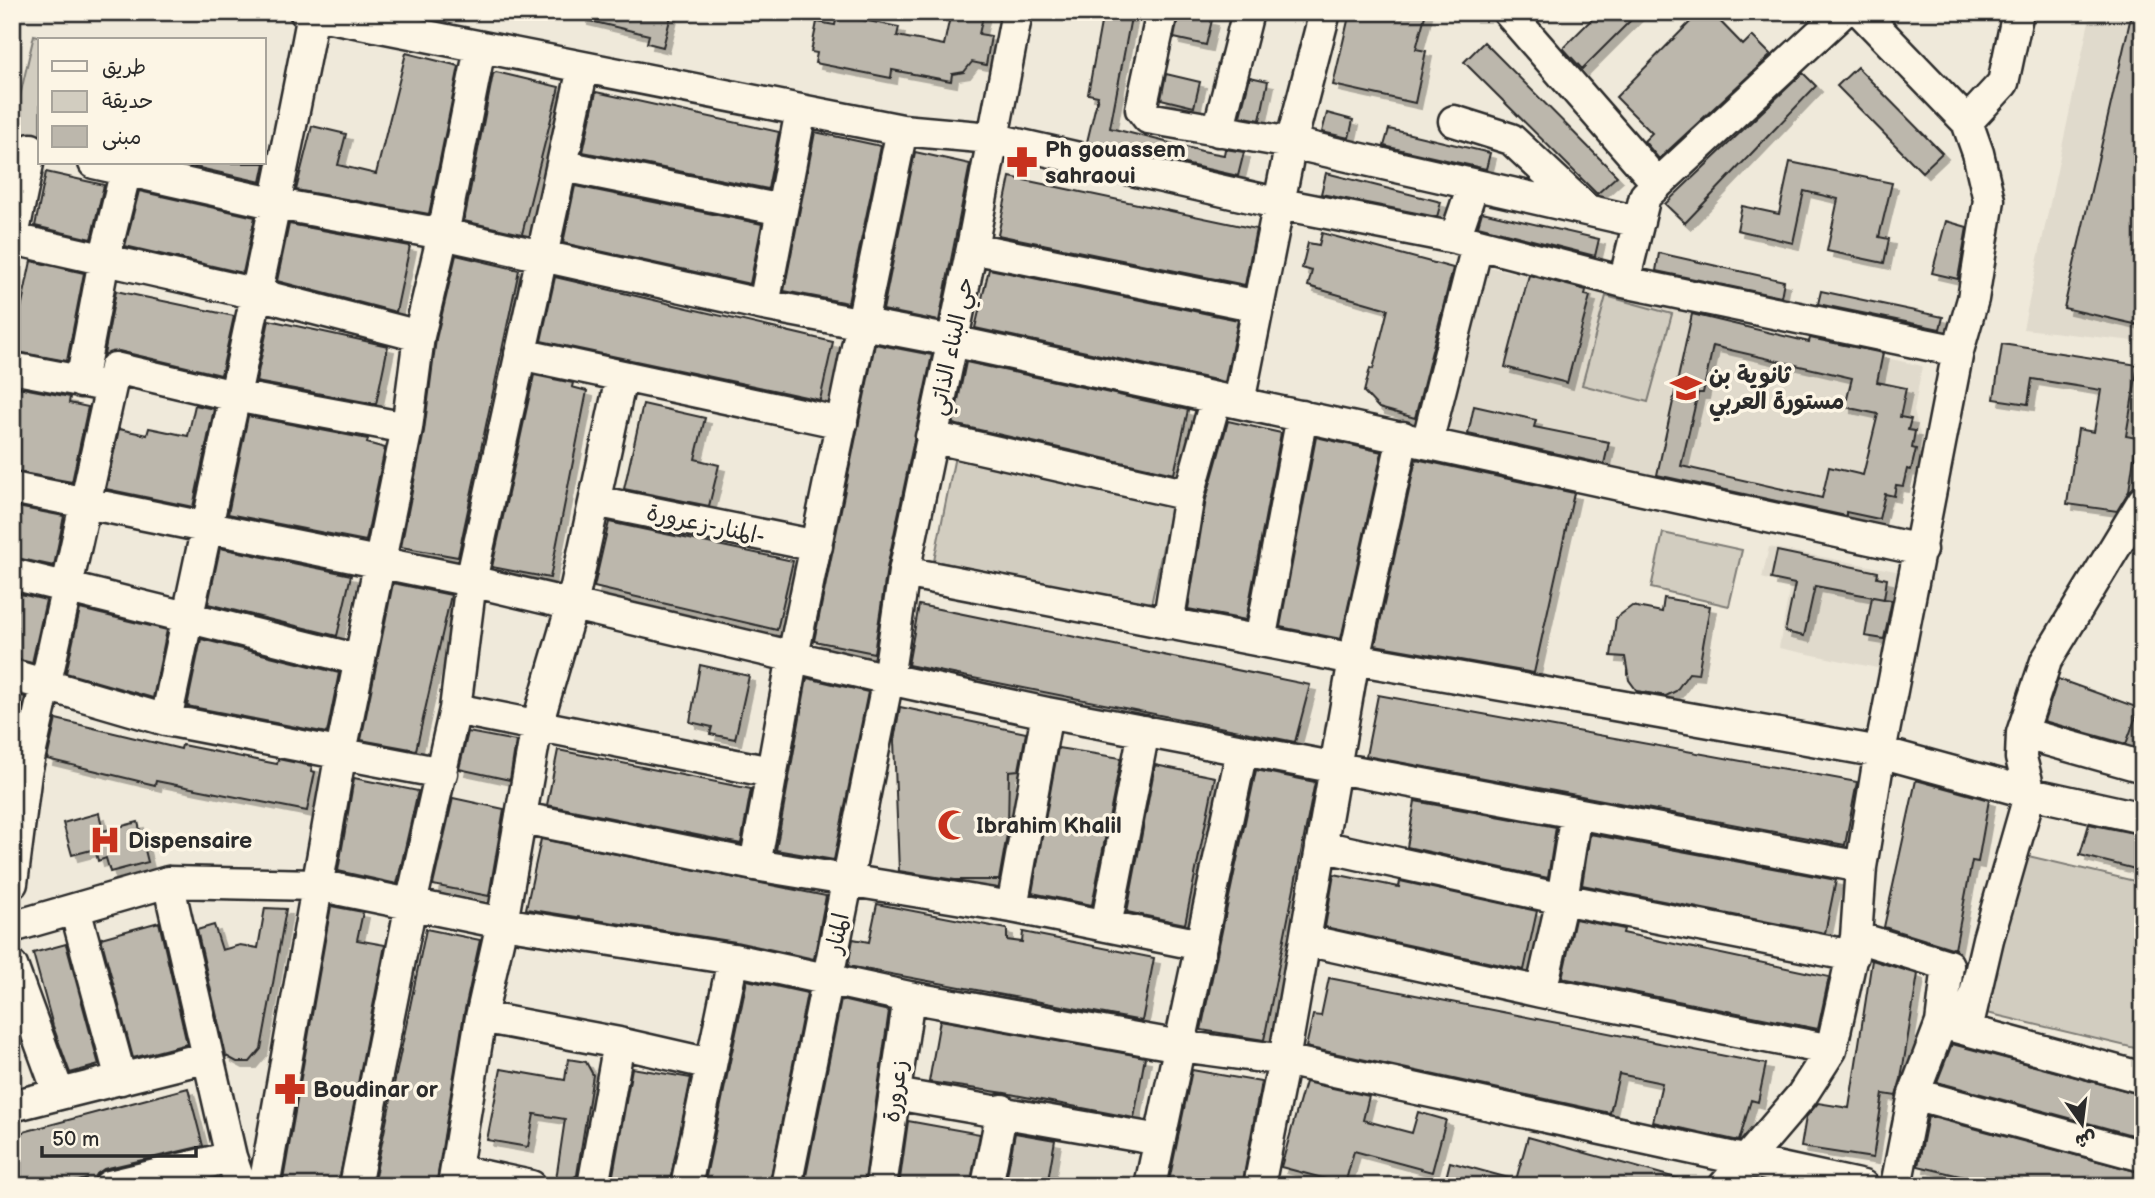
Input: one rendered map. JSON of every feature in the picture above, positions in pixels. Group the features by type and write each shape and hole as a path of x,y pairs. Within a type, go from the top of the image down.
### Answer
{"street":[{"name":"حي البناء الذاتي","path":"888,680 904,572 972,248 1017,12"},
{"path":"1162,12 1141,109 1148,118 1291,144 1639,222"},
{"path":"1218,131 1248,12"},
{"path":"1508,12 1658,184"},
{"path":"1624,282 1646,196 1843,12"},
{"path":"1724,1186 1802,1095 1831,1050 1854,947 1861,867 1880,752 1958,351 1973,299 1989,200 1978,153 1967,122 1861,12"},
{"path":"1967,122 2003,83 2018,12"},
{"path":"1168,624 1189,495 1227,400 1258,306 1281,204 1316,14"},
{"path":"166,720 205,527 277,204 327,15 481,48 902,130 991,138 1281,204 1466,242 1624,282 1958,351"},
{"path":"264,1186 341,752 407,428 419,336 481,48"},
{"path":"355,1186 411,904 455,709 471,581 564,166 583,68"},
{"path":"764,306 801,110"},
{"path":"1454,121 1511,139 1587,210"},
{"path":"755,865 793,656 902,130"},
{"path":"28,148 12,240 257,294 419,336"},
{"path":"99,164 277,204 443,234 542,259 764,306 863,322 1921,550"},
{"path":"564,166 782,210"},
{"path":"81,382 104,260 126,170"},
{"path":"1259,1186 1284,1060 1354,659 1415,440 1466,242 1473,185"},
{"path":"972,248 1258,306"},
{"path":"520,354 842,424"},
{"path":"12,369 111,387"},
{"path":"121,1079 63,913 12,881 19,771 48,684 115,369 235,396 407,428"},
{"path":"531,1186 455,1178 481,1017 523,818 537,725 572,605 621,378"},
{"path":"1260,641 1301,416"},
{"path":"931,437 1189,495"},
{"path":"12,488 471,581 888,680 1046,713 1861,867"},
{"name":"المنار-زعرورة-","path":"595,501 817,546"},
{"path":"1896,1186 1914,1094 1954,1026 1988,939 2030,793 2021,758 2022,733 2046,661 2143,501"},
{"path":"904,572 1354,659 1880,752 2030,793 2143,818"},
{"path":"12,575 69,587 187,620 360,660"},
{"path":"12,675 166,720 341,752 442,774"},
{"name":"المنار","path":"786,1186 888,680"},
{"path":"455,709 771,772"},
{"path":"1012,907 1046,713"},
{"path":"1105,926 1144,731"},
{"path":"2022,733 2143,767"},
{"path":"1150,1186 1242,750"},
{"path":"1541,992 1562,899 1576,813"},
{"path":"523,818 755,865 1012,907 1201,945"},
{"path":"1321,846 1562,899 1948,965 1954,1026"},
{"path":"168,882 240,1186"},
{"path":"12,927 168,882 317,885 502,923 733,959 909,997 1180,1046 1284,1060 1745,1161 1827,1182 1863,1186"},
{"path":"1305,940 1541,992 1831,1050"},
{"path":"686,1186 733,959"},
{"path":"12,966 59,1094"},
{"name":"زعرورة","path":"881,1186 909,997"},
{"path":"481,1017 619,1043 711,1064"},
{"path":"1954,1026 2143,1078"},
{"path":"593,1186 619,1043"},
{"path":"12,1106 208,1057"},
{"path":"895,1094 1002,1110 1160,1140"},
{"path":"1914,1094 2143,1156"},
{"path":"987,1186 1002,1110"},
{"path":"109,1186 231,1157"}],"shaded area":[{"path":"2091,12 2143,12 2143,342 2023,329"},
{"name":"ثانوية بن مستورة العربي","path":"1485,266 1922,366 1914,411 1923,447 1917,467 1892,505 1883,534 1442,438"},
{"path":"1769,547 1907,573 1887,670 1779,648 1790,586 1762,578"}],"green space":[{"path":"34,35 48,38 38,38 38,137 12,131"},
{"path":"1606,296 1672,314 1648,402 1582,385"},
{"path":"955,456 1173,499 1151,605 934,561"},
{"path":"1663,533 1742,550 1729,606 1651,588"},
{"path":"2024,855 2143,883 2143,1050 1987,1013"}],"building":[{"path":"583,12 672,12 663,47 647,43 649,35 582,19"},
{"path":"951,12 984,12 979,34 991,36 986,65 972,62 964,72 952,74 951,81 892,70 891,78 815,63 817,53 811,52 817,22 835,25 837,15 899,27 897,36 944,45"},
{"path":"1103,12 1132,12 1110,128 1224,155 1225,149 1244,152 1238,176 1087,142 1098,96 1088,94"},
{"path":"1179,12 1212,20 1206,45 1174,38"},
{"path":"1350,12 1426,12 1416,49 1426,51 1415,103 1333,85"},
{"path":"1599,12 1639,12 1582,69 1563,48"},
{"path":"1700,12 1711,12 1743,45 1752,36 1771,55 1659,159 1644,141 1652,133 1616,97"},
{"path":"2132,12 2143,12 2143,326 2064,308"},
{"path":"1484,42 1617,176 1597,194 1464,62"},
{"path":"406,53 459,66 429,214 296,190 312,126 346,134 338,165 376,174"},
{"path":"1857,67 1942,153 1922,172 1837,86"},
{"path":"496,72 559,87 522,234 464,221 493,74"},
{"path":"1803,73 1816,86 1685,223 1665,204"},
{"path":"1166,74 1200,82 1194,107 1161,99"},
{"path":"1250,77 1268,81 1260,120 1240,116"},
{"path":"596,92 779,132 768,189 583,152"},
{"path":"1327,113 1353,120 1349,138 1322,132"},
{"path":"1389,129 1490,153 1486,169 1384,146"},
{"path":"815,132 881,146 848,303 784,291"},
{"path":"915,152 970,164 939,321 883,310"},
{"path":"1790,162 1892,183 1879,237 1889,239 1884,263 1827,251 1838,199 1804,191 1793,243 1737,230 1742,206 1779,214"},
{"path":"181,164 265,164 261,182"},
{"path":"46,172 104,185 91,239 35,226"},
{"path":"1326,173 1441,202 1437,217 1321,194"},
{"path":"1010,177 1256,229 1245,285 998,235"},
{"path":"575,186 762,224 750,284 563,243"},
{"path":"139,191 255,217 243,273 125,246"},
{"path":"1482,212 1599,239 1595,256 1478,226"},
{"path":"1946,221 1967,227 1958,279 1932,273"},
{"path":"289,224 410,246 396,312 277,281"},
{"path":"1322,233 1453,268 1415,418 1379,408 1364,392 1370,368 1373,369 1388,309 1308,286 1312,271 1302,268 1308,243 1319,245"},
{"path":"1659,253 1784,281 1781,297 1656,271"},
{"path":"456,255 519,270 458,557 401,547 424,431 436,339"},
{"path":"31,261 84,273 67,361 12,351"},
{"path":"989,269 1238,320 1225,382 975,328"},
{"path":"1529,275 1586,290 1585,295 1590,296 1567,383 1505,367"},
{"path":"555,277 833,342 820,400 541,341"},
{"path":"116,291 234,316 221,375 119,351 104,355"},
{"path":"1821,291 1943,317 1940,329 1818,304"},
{"path":"1692,314 1809,342 1810,338 1883,353 1877,382 1906,388 1900,417 1911,419 1908,430 1915,431 1912,448 1916,449 1911,470 1907,469 1903,486 1896,485 1894,496 1885,494 1879,519 1846,512 1846,516 1657,475","holes":["1713,346 1852,378 1845,407 1878,414 1863,475 1829,467 1822,498 1681,466 1698,393 1703,393"]},
{"path":"269,320 388,346 376,404 256,382"},
{"path":"875,344 932,355 887,568 874,653 814,641"},
{"path":"2002,344 2138,365 2126,436 2137,438 2129,491 2117,511 2067,504 2078,429 2094,432 2101,390 2032,379 2028,404 1994,399"},
{"path":"966,362 1188,410 1174,474 953,424"},
{"path":"534,375 573,383 572,387 587,391 550,578 492,567"},
{"path":"12,386 70,397 69,403 88,407 72,482 12,471"},
{"path":"643,404 705,418 695,459 719,465 709,506 624,489"},
{"path":"195,405 214,409 193,507 106,489 119,429 147,435 149,428 188,436"},
{"path":"1474,406 1536,420 1534,427 1609,442 1604,464 1468,434"},
{"path":"248,416 368,439 367,443 385,448 366,541 228,514"},
{"path":"1228,421 1281,433 1246,620 1188,609 1206,499"},
{"path":"1316,437 1382,452 1341,639 1280,627"},
{"path":"1416,459 1574,493 1534,673 1375,645"},
{"path":"12,506 64,516 54,566 12,557"},
{"path":"609,522 793,561 777,630 594,587"},
{"path":"220,548 351,575 337,636 208,604"},
{"path":"1777,551 1878,572 1877,577 1887,579 1884,599 1815,586 1804,636 1785,632 1795,584 1771,579"},
{"path":"393,583 451,595 416,750 361,740"},
{"path":"12,592 46,600 32,663 12,658"},
{"path":"1872,597 1892,600 1884,639 1865,636"},
{"path":"1664,598 1710,606 1698,674 1689,673 1676,691 1666,696 1637,691 1629,680 1625,657 1611,656 1616,618 1632,606 1662,612"},
{"path":"919,605 1310,685 1295,742 908,665"},
{"path":"80,609 167,630 153,698 66,673"},
{"path":"201,639 339,673 327,733 187,706"},
{"path":"700,665 749,676 735,739 710,734 712,727 690,722"},
{"path":"807,678 868,692 834,860 776,850"},
{"path":"2058,679 2139,708 2126,744 2044,721"},
{"path":"12,693 25,697 12,754"},
{"path":"1378,695 1857,782 1845,845 1366,756"},
{"name":"Ibrahim Khalil","path":"900,707 1026,733 1019,770 1009,771 1008,829 999,880 955,880 899,871 894,740"},
{"path":"56,719 181,749 182,745 277,764 278,759 312,766 311,771 315,772 307,811 156,781 155,785 47,759"},
{"path":"468,732 516,741 510,780 459,769"},
{"path":"1058,748 1121,758 1092,905 1032,893"},
{"path":"558,750 751,789 741,844 547,805"},
{"path":"1155,765 1215,777 1185,924 1127,912"},
{"path":"1256,770 1315,782 1264,1040 1201,1030"},
{"path":"354,778 418,791 397,884 338,871"},
{"path":"1916,780 1989,800 1978,862 1972,861 1955,949 1884,927"},
{"path":"453,798 504,809 489,896 433,885"},
{"path":"1415,801 1556,827 1548,878 1407,847"},
{"name":"Dispensaire","path":"99,813 103,831 138,822 148,862 110,872 106,858 98,861 95,849 72,855 63,823"},
{"path":"2089,824 2143,835 2143,871 2080,855"},
{"path":"1590,834 1836,880 1825,933 1582,885"},
{"path":"541,839 826,896 814,959 736,942 526,909"},
{"path":"1334,874 1399,887 1400,881 1537,911 1524,970 1325,927"},
{"path":"877,904 1007,929 1007,940 1022,942 1023,932 1154,958 1142,1021 848,966 853,939 869,942"},
{"path":"331,906 363,912 357,940 385,945 338,1186 282,1186"},
{"path":"265,908 286,909 271,995 261,1049 250,1062 237,1062 226,1056 197,930 214,925 222,950 240,945 258,948"},
{"path":"1575,919 1624,929 1623,933 1829,977 1818,1029 1562,978"},
{"path":"159,922 187,1044 133,1058 101,938"},
{"path":"426,929 480,940 464,1014 436,1186 373,1186"},
{"path":"66,944 99,1065 70,1073 53,1026 33,953"},
{"path":"1872,960 1918,974 1901,1079 1896,1096 1883,1094 1873,1158 1801,1147 1806,1117 1818,1103 1849,1108"},
{"path":"1329,978 1766,1064 1758,1102 1751,1100 1739,1141 1653,1122 1662,1083 1619,1074 1610,1113 1306,1047 1313,1015 1321,1016"},
{"path":"747,980 807,993 769,1186 704,1186"},
{"path":"841,1000 889,1011 864,1186 804,1186"},
{"path":"940,1020 1145,1057 1134,1118 1005,1093 929,1082"},
{"path":"1952,1044 2143,1095 2143,1138 1937,1082"},
{"path":"568,1059 586,1062 593,1075 577,1175 561,1186 555,1186 565,1119 534,1114 528,1147 487,1140 501,1069 565,1080"},
{"path":"632,1068 691,1078 669,1186 611,1186"},
{"path":"1192,1070 1261,1082 1242,1186 1168,1186"},
{"path":"1305,1082 1369,1096 1363,1120 1412,1133 1418,1112 1446,1120 1432,1172 1354,1151 1345,1184 1281,1167"},
{"path":"188,1088 203,1146 104,1169 97,1174 92,1186 87,1186 86,1179 59,1186 18,1186 12,1162 12,1135"},
{"path":"1928,1116 2143,1173 2143,1186 2002,1186 1918,1166"},
{"path":"908,1121 980,1134 970,1186 899,1186"},
{"path":"1015,1133 1055,1140 1047,1186 1005,1186"},
{"path":"1528,1137 1687,1181 1687,1186 1444,1186 1450,1162 1516,1180"}],"place":[{"name":"Ph gouassem sahraoui","path":"1022,162"},
{"name":"ثانوية بن مستورة العربي","path":"1686,388"},
{"name":"Ibrahim Khalil","path":"953,825"},
{"name":"Dispensaire","path":"105,840"},
{"name":"Boudinar or","path":"290,1089"}]}
